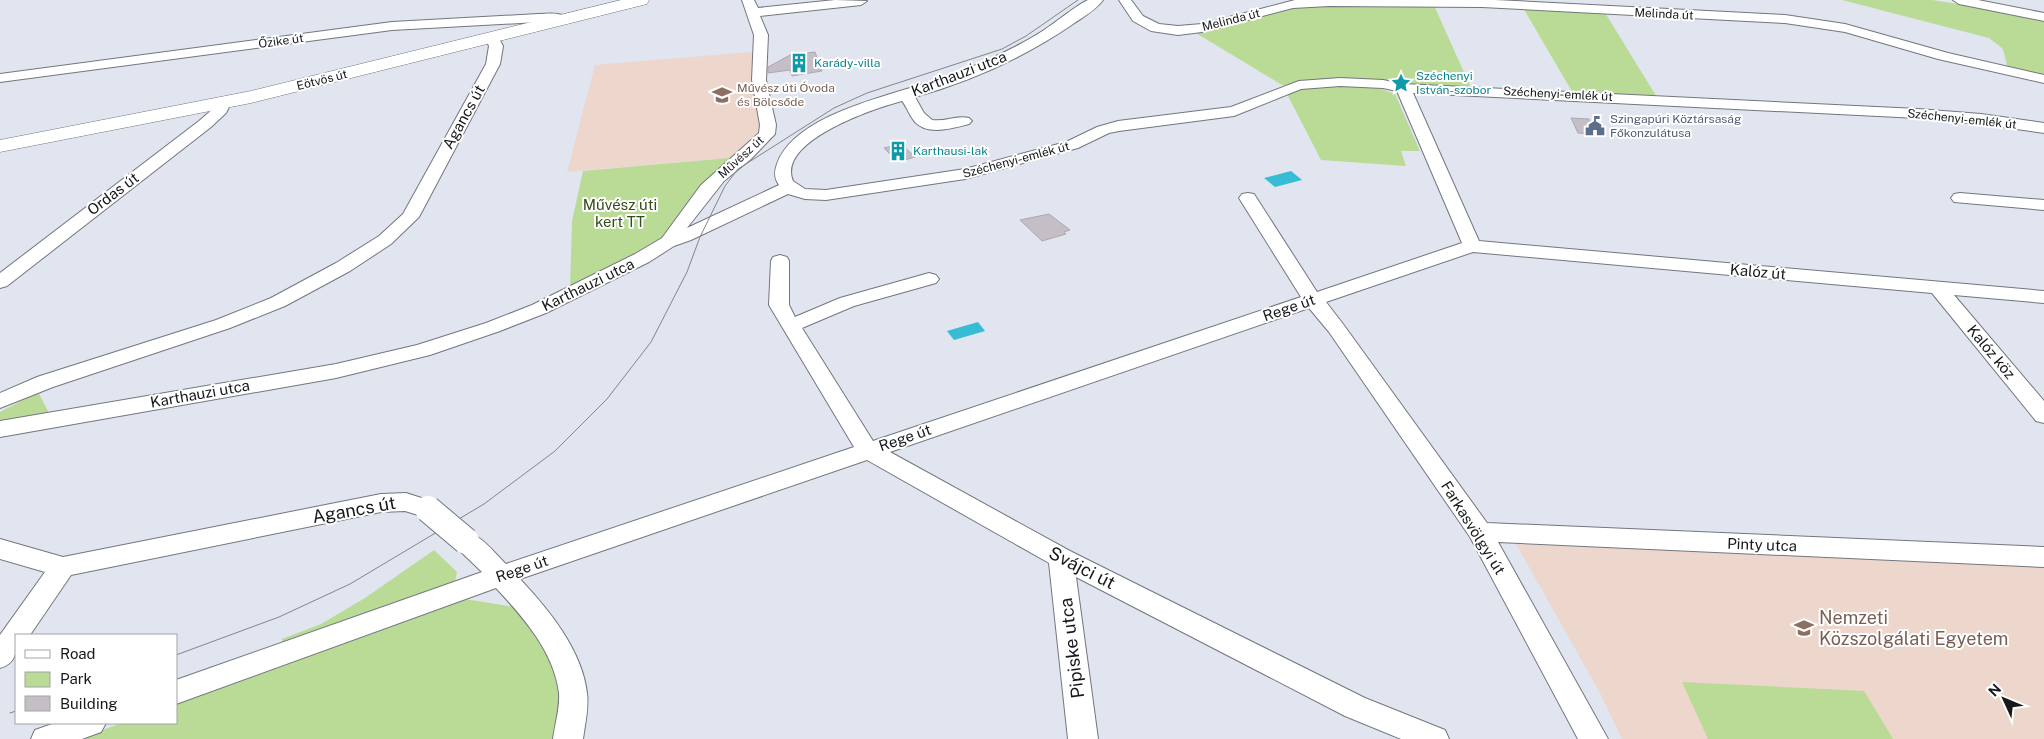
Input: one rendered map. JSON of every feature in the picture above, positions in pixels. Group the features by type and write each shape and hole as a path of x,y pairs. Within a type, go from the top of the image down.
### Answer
{"street":[{"name":"Eötvös út","path":"0,146 223,103 642,0"},
{"name":"Karthauzi utca","path":"0,429 336,371 423,350 493,327 539,309 650,254 668,242 685,236 789,187 784,182 782,173 786,161 800,144 824,125 854,110 953,80 1026,48 1097,0"},
{"name":"Melinda út","path":"1125,0 1137,19 1150,26 1173,30 1190,30 1283,6 1343,2 1432,1 1760,18 1833,26 1983,66 2044,79"},
{"path":"1959,0 2044,17"},
{"path":"750,6 861,1"},
{"name":"Művész út","path":"668,242 718,177 745,156 767,134 768,125 759,80 761,35 750,6"},
{"name":"Őzike út","path":"0,78 392,26 538,18 560,18 562,20"},
{"name":"Agancs út","path":"0,401 45,382 223,324 278,302 343,267 385,240 410,217 493,64 496,46 492,38"},
{"name":"Széchenyi-emlék út","path":"789,187 796,192 826,194 934,180 1028,158 1072,145 1103,130 1118,126 1234,111 1299,86 1340,82 1383,84 1402,88 1892,112 1967,118 2044,128"},
{"path":"1402,88 1472,246"},
{"path":"904,95 914,103 924,123 930,126 964,121"},
{"name":"Ordas út","path":"0,282 205,124 221,110 223,103"},
{"name":"Farkasvölgyi út","path":"1248,198 1313,300 1336,328 1480,532 1593,739"},
{"path":"1960,198 2044,205"},
{"name":"Kalóz út","path":"1472,246 2044,298"},
{"name":"Rege út","path":"178,691 867,450 1472,246"},
{"name":"Svájci út","path":"780,261 780,305 790,326 867,450 1061,558 1355,707 1434,739"},
{"path":"790,326 848,302 930,280"},
{"name":"Kalóz köz","path":"1938,288 2044,416"},
{"path":"1269,315 1304,318 1336,328"},
{"name":"Agancs út","path":"0,549 63,567 382,503 406,502 428,509 503,576 548,633 571,678 573,694 568,739"},
{"name":"Pinty utca","path":"1480,532 2044,557"},
{"name":"Pipiske utca","path":"1061,558 1083,739"},
{"path":"16,634 63,567"},
{"path":"0,657 15,636"},
{"path":"46,739 89,724"}],"shaded area":[{"path":"752,52 760,133 740,157 567,172 595,65"},
{"name":"Nemzeti Közszolgálati Egyetem","path":"1516,544 2044,565 2044,739 1622,739 1599,691"}],"green space":[{"path":"1842,0 1932,0 1958,4 1964,2 2044,19 2044,76 2008,69 2003,49 1989,38"},
{"path":"1432,1 1472,90 1383,84 1282,85 1191,30 1283,6"},
{"path":"1522,6 1604,11 1658,99 1574,95"},
{"path":"1342,84 1370,85 1395,94 1420,151 1401,151 1406,166 1321,160 1287,94 1303,88"},
{"name":"Művész úti kert TT","path":"740,157 658,242 570,289 572,221 583,171"},
{"path":"38,392 50,415 0,425 0,412"},
{"path":"434,550 457,572 454,586 283,649 282,639 321,624 365,598"},
{"path":"459,598 515,607 552,660 563,683 557,739 77,739 119,724 178,724 178,702"},
{"path":"1682,682 1864,691 1893,739 1708,739"}],"water":[{"path":"1291,171 1302,180 1275,187 1264,178"},
{"path":"978,322 985,331 954,340 947,331"}],"building":[{"name":"Karády-villa","path":"815,52 822,71 792,76 790,70 768,73 768,67 790,55"},
{"path":"1571,118 1589,119 1596,134 1578,133"},
{"name":"Karthausi-lak","path":"901,144 915,157 898,162 884,148"},
{"path":"1049,214 1070,230 1064,232 1066,234 1042,241 1020,220"}],"tram line":[{"path":"178,654 279,617 350,584 484,504 555,451 607,399 651,342 687,272 700,237 725,186 738,169 834,108 867,93 1002,49 1026,36 1078,0"},
{"path":"10,713 15,711"}],"place":[{"name":"Karády-villa","path":"799,63"},
{"name":"Széchenyi István-szobor","path":"1401,83"},
{"name":"Művész úti Óvoda és Bölcsőde","path":"722,95"},
{"name":"Szingapúri Köztársaság Főkonzulátusa","path":"1595,126"},
{"name":"Karthausi-lak","path":"898,151"},
{"name":"Nemzeti Közszolgálati Egyetem","path":"1804,628"}]}
